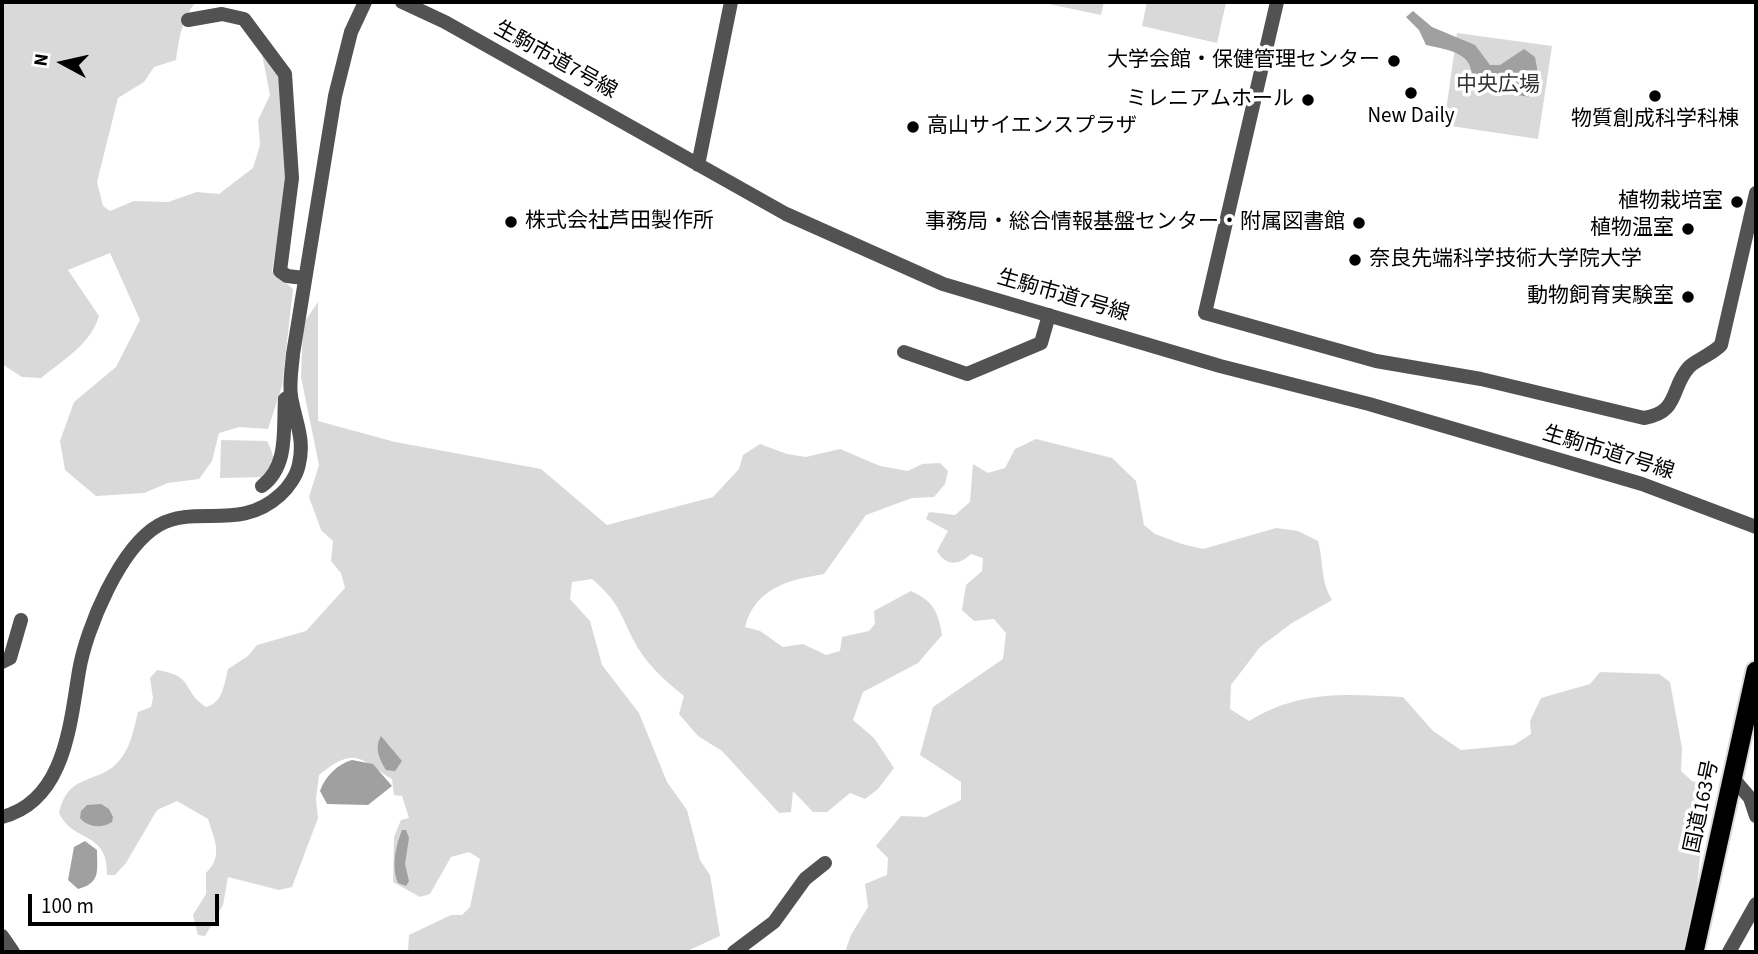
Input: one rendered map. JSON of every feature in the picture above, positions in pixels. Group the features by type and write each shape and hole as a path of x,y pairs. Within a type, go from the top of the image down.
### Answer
{"highway":[{"name":"国道163号","path":"1694,952 1756,671"}],"street":[{"path":"2,817 15,814 30,804 53,774 72,726 78,675 91,623 131,552 145,535 169,520 235,516 270,505 288,488 299,466 303,437 291,395 293,354 335,96 351,32 365,2"},
{"name":"生駒市道7号線","path":"402,2 445,23 786,214 943,284 1642,484 1756,527"},
{"path":"698,165 731,2"},
{"path":"1277,2 1205,313 1376,361 1481,379 1644,418 1668,409 1690,366 1710,356 1721,345 1756,193"},
{"path":"188,20 222,14 244,19 285,74 292,178 280,271 287,276 304,278"},
{"path":"904,352 967,374 1041,343 1049,315"},
{"path":"262,486 278,469 283,452 285,399 291,395"},
{"path":"2,662 10,658 21,620"},
{"path":"1732,777 1750,798 1756,816"},
{"path":"734,952 774,922 805,879 825,863"},
{"path":"1728,952 1756,904"},
{"path":"2,936 13,952"}],"green space":[{"path":"2,2 196,2 184,22 176,60 154,67 144,82 118,98 97,182 103,206 110,211 134,201 168,202 197,192 219,194 253,168 260,145 258,120 270,95 261,49 282,82 287,177 272,271 293,289 282,386 268,429 239,427 219,433 212,461 199,479 168,483 144,493 96,496 65,470 60,441 74,402 116,367 140,320 110,253 68,270 99,316 83,343 41,378 22,377 2,364"},
{"path":"1039,2 1104,2 1101,15"},
{"path":"1147,2 1226,3 1217,43 1142,26"},
{"name":"中央広場","path":"1457,33 1552,46 1538,139 1444,125"},
{"path":"318,302 318,421 395,442 541,469 607,525 713,497 739,469 743,455 760,444 787,454 806,457 840,449 880,466 908,471 922,464 940,463 948,471 945,484 934,497 912,498 866,515 824,574 798,579 775,588 756,603 745,627 760,631 783,647 803,644 826,655 840,651 842,637 869,631 875,624 874,611 911,591 929,603 939,619 942,635 918,663 863,692 853,720 874,738 894,768 878,789 865,799 850,793 827,812 813,812 793,791 791,812 779,813 722,751 698,736 679,714 684,696 659,674 643,655 610,597 592,579 572,582 570,599 590,621 602,665 639,713 667,782 687,810 700,860 710,875 720,936 685,952 408,952 409,935 451,915 462,915 470,907 480,859 469,852 451,857 430,894 420,897 393,882 394,837 401,820 409,818 402,796 394,795 392,779 357,758 341,760 319,775 316,799 318,818 292,887 279,890 228,877 223,905 205,936 198,935 193,915 206,894 206,873 212,867 216,854 215,840 208,819 177,801 157,810 126,863 115,875 107,875 106,861 96,844 65,823 59,813 68,792 114,766 124,754 138,712 151,707 153,698 150,678 157,670 178,676 198,701 206,707 212,705 222,692 228,669 248,656 257,645 306,631 345,588 341,573 331,561 333,541 321,530 309,497 319,465 301,377 303,324"},
{"path":"1036,439 1112,458 1136,481 1144,525 1155,534 1182,544 1203,549 1276,528 1298,531 1318,541 1324,578 1332,600 1292,623 1260,647 1231,685 1230,709 1249,721 1286,704 1323,696 1403,697 1433,731 1461,750 1514,745 1531,734 1530,721 1541,698 1590,684 1600,672 1659,674 1670,682 1682,748 1681,771 1692,781 1703,784 1705,794 1697,887 1686,952 845,952 851,935 868,907 865,884 887,875 888,858 876,846 901,816 926,817 961,800 961,782 920,755 933,707 1003,659 1006,633 994,619 974,621 962,610 966,585 982,571 983,558 971,554 961,561 948,562 937,551 948,531 926,519 929,512 955,515 970,502 973,464 988,473 1005,468 1015,449"},
{"path":"221,440 267,441 273,459 269,477 220,478"}],"shaded area":[{"path":"1413,11 1432,27 1475,45 1490,65 1500,65 1524,49 1535,57 1539,79 1536,94 1524,96 1483,89 1462,56 1426,45 1419,30 1406,17"},
{"path":"381,736 402,761 395,771 386,770 379,757 378,744"},
{"path":"352,760 373,764 392,786 368,805 327,804 320,791 325,780 337,768"},
{"path":"101,804 109,809 112,822 95,826 80,818 81,811 87,805"},
{"path":"402,830 406,830 409,838 405,864 409,881 406,886 398,883 395,870 396,849"},
{"path":"85,841 97,850 97,870 91,883 78,889 68,880 74,847"}],"place":[{"name":"大学会館・保健管理センター","path":"1394,61"},
{"name":"New Daily","path":"1411,93"},
{"name":"物質創成科学科棟","path":"1655,96"},
{"name":"ミレニアムホール","path":"1308,100"},
{"name":"高山サイエンスプラザ","path":"913,127"},
{"name":"植物栽培室","path":"1737,202"},
{"name":"株式会社芦田製作所","path":"511,222"},
{"name":"事務局・総合情報基盤センター・附属図書館","path":"1359,223"},
{"name":"植物温室","path":"1688,229"},
{"name":"奈良先端科学技術大学院大学","path":"1355,260"},
{"name":"動物飼育実験室","path":"1688,297"}]}
